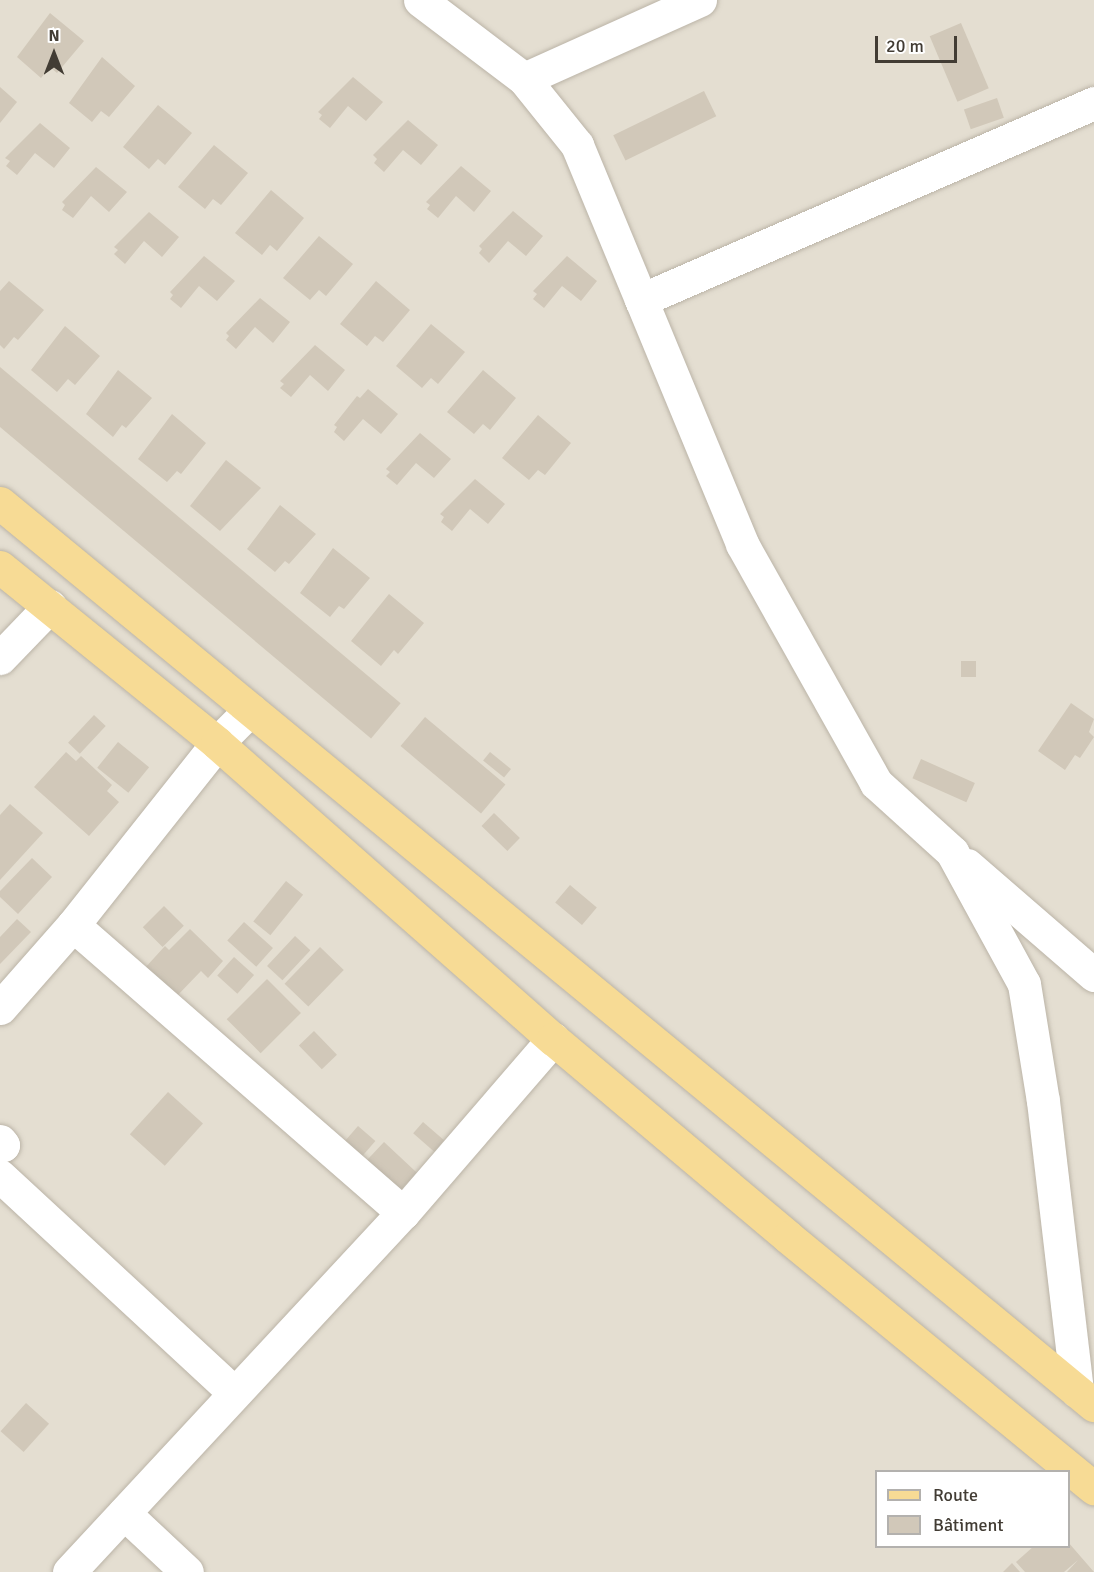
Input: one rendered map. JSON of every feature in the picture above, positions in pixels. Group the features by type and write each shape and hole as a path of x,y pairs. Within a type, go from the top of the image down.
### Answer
{"main road":[{"path":"0,503 1085,1398"},
{"path":"0,567 218,743 553,1039 1094,1488"}],"street":[{"path":"420,0 524,79 577,145 742,544 876,783 1094,975"},
{"path":"524,79 700,0"},
{"path":"640,300 1094,103"},
{"path":"0,658 50,606"},
{"path":"0,1008 73,925 218,743 250,710"},
{"path":"952,852 1024,984 1085,1398"},
{"path":"73,925 403,1213"},
{"path":"69,1572 403,1213 553,1039"},
{"path":"0,1176 234,1393"},
{"path":"124,1513 187,1572"}],"shaded area":[{"path":"0,0 1094,0 1094,1572 0,1572"}],"building":[{"path":"50,13 84,41 57,73 50,67 41,78 17,57"},
{"path":"961,23 989,88 957,102 930,36"},
{"path":"102,57 135,86 109,117 101,111 92,122 69,103"},
{"path":"353,77 383,102 366,121 348,106 330,128 319,119 322,115 318,112"},
{"path":"0,87 17,102 0,123"},
{"path":"704,91 716,116 625,160 613,135"},
{"path":"997,98 1004,118 971,129 964,109"},
{"path":"158,105 192,133 165,165 158,159 149,169 123,147"},
{"path":"408,120 438,145 421,165 403,150 384,172 374,163 377,159 373,155"},
{"path":"40,123 70,148 54,168 35,153 17,175 6,166 10,161 5,158"},
{"path":"214,145 248,173 221,205 213,199 205,209 178,187"},
{"path":"461,166 491,191 474,212 456,196 438,218 427,209 430,205 426,202"},
{"path":"96,167 127,192 109,212 91,196 73,218 62,210 65,205 62,202"},
{"path":"271,190 304,218 277,251 270,245 262,255 235,233"},
{"path":"513,211 543,236 526,256 508,241 489,263 479,253 482,249 479,246"},
{"path":"149,212 179,237 162,257 144,241 125,264 114,254 118,250 114,247"},
{"path":"319,236 353,264 326,296 319,290 310,300 283,278"},
{"path":"204,256 235,281 217,301 199,286 181,308 170,299 173,295 170,292"},
{"path":"567,256 597,281 581,301 562,286 544,308 533,299 537,294 533,291"},
{"path":"9,281 44,310 18,340 14,337 4,349 0,345 0,291"},
{"path":"376,281 410,310 383,342 375,336 367,346 340,324"},
{"path":"260,298 290,322 273,343 255,327 236,349 226,340 229,336 226,333"},
{"path":"431,324 465,352 438,384 431,378 422,388 396,366"},
{"path":"65,326 100,356 75,385 68,379 57,392 31,370"},
{"path":"315,345 345,370 328,391 310,375 291,397 280,388 284,384 280,381"},
{"path":"0,367 401,703 371,738 0,427"},
{"path":"118,370 152,398 126,428 122,425 113,437 86,414"},
{"path":"483,370 516,398 490,430 483,424 474,434 447,412"},
{"path":"368,389 398,414 381,434 363,419 344,441 334,432 337,427 334,425 357,396 360,398"},
{"path":"172,414 206,443 181,474 177,471 167,482 138,459"},
{"path":"538,415 571,443 545,475 538,470 529,480 502,458"},
{"path":"420,433 451,459 434,478 416,463 397,485 386,476 390,472 386,469"},
{"path":"226,460 261,488 220,531 190,506"},
{"path":"475,479 505,504 488,524 470,509 452,531 441,522 444,517 440,514"},
{"path":"280,505 316,534 289,564 285,561 275,572 247,549"},
{"path":"333,548 370,578 344,609 339,606 330,617 300,593"},
{"path":"389,594 424,623 398,654 394,650 381,666 351,641"},
{"path":"961,661 976,661 976,677 961,677"},
{"path":"1071,703 1094,719 1089,732 1094,737 1080,758 1075,755 1065,770 1038,751"},
{"path":"94,715 106,726 80,754 68,743"},
{"path":"425,717 505,784 481,814 401,746"},
{"path":"118,742 149,767 128,793 97,768"},
{"path":"66,752 76,761 81,756 112,785 107,791 119,802 89,836 34,787"},
{"path":"490,752 511,769 504,778 483,761"},
{"path":"921,759 975,783 966,802 912,778"},
{"path":"10,804 43,833 0,880 0,815"},
{"path":"494,813 520,838 507,851 481,826"},
{"path":"32,858 52,877 18,914 0,897 0,891"},
{"path":"286,881 303,895 270,935 253,921"},
{"path":"570,885 597,907 582,925 555,903"},
{"path":"164,906 184,926 163,947 143,927"},
{"path":"17,919 31,932 0,964 0,937"},
{"path":"244,922 273,948 256,967 227,941"},
{"path":"190,929 223,961 208,978 201,971 175,998 144,969 165,946 169,950"},
{"path":"295,936 310,950 282,980 267,966"},
{"path":"320,947 344,970 308,1007 285,984"},
{"path":"234,957 254,975 237,994 217,976"},
{"path":"267,979 301,1013 261,1053 227,1019"},
{"path":"314,1031 337,1055 322,1069 299,1046"},
{"path":"168,1092 203,1123 165,1166 130,1134"},
{"path":"423,1122 444,1140 434,1152 413,1133"},
{"path":"358,1126 375,1141 354,1165 337,1150"},
{"path":"384,1142 417,1173 393,1198 360,1168"},
{"path":"26,1403 49,1424 24,1452 1,1431"},
{"path":"1070,1544 1094,1572 1067,1572 1078,1560 1064,1572 1025,1572 1016,1562 1032,1548 1070,1548"},
{"path":"1012,1563 1020,1572 1003,1572"}]}
